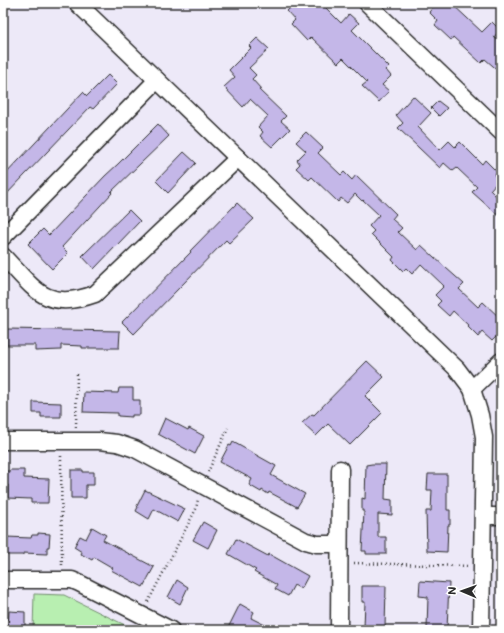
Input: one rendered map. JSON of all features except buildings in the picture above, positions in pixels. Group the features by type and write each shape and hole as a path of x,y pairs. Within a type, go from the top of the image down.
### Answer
{"street":[{"path":"77,3 458,370 472,389 480,415 484,438 481,630"},
{"path":"368,3 501,132"},
{"path":"3,237 157,80"},
{"path":"3,256 39,292 49,298 78,300 95,294 238,158"},
{"path":"472,389 501,360"},
{"path":"3,441 99,441 117,443 135,449 311,543 339,544"},
{"path":"338,630 340,469"},
{"path":"483,516 501,516"},
{"path":"3,580 72,580 171,630"}],"path":[{"path":"62,579 68,441 77,374"},
{"path":"142,615 196,509 202,485 228,428"},
{"path":"339,563 482,566"}],"green space":[{"path":"34,594 64,595 135,630 33,630"}]}
